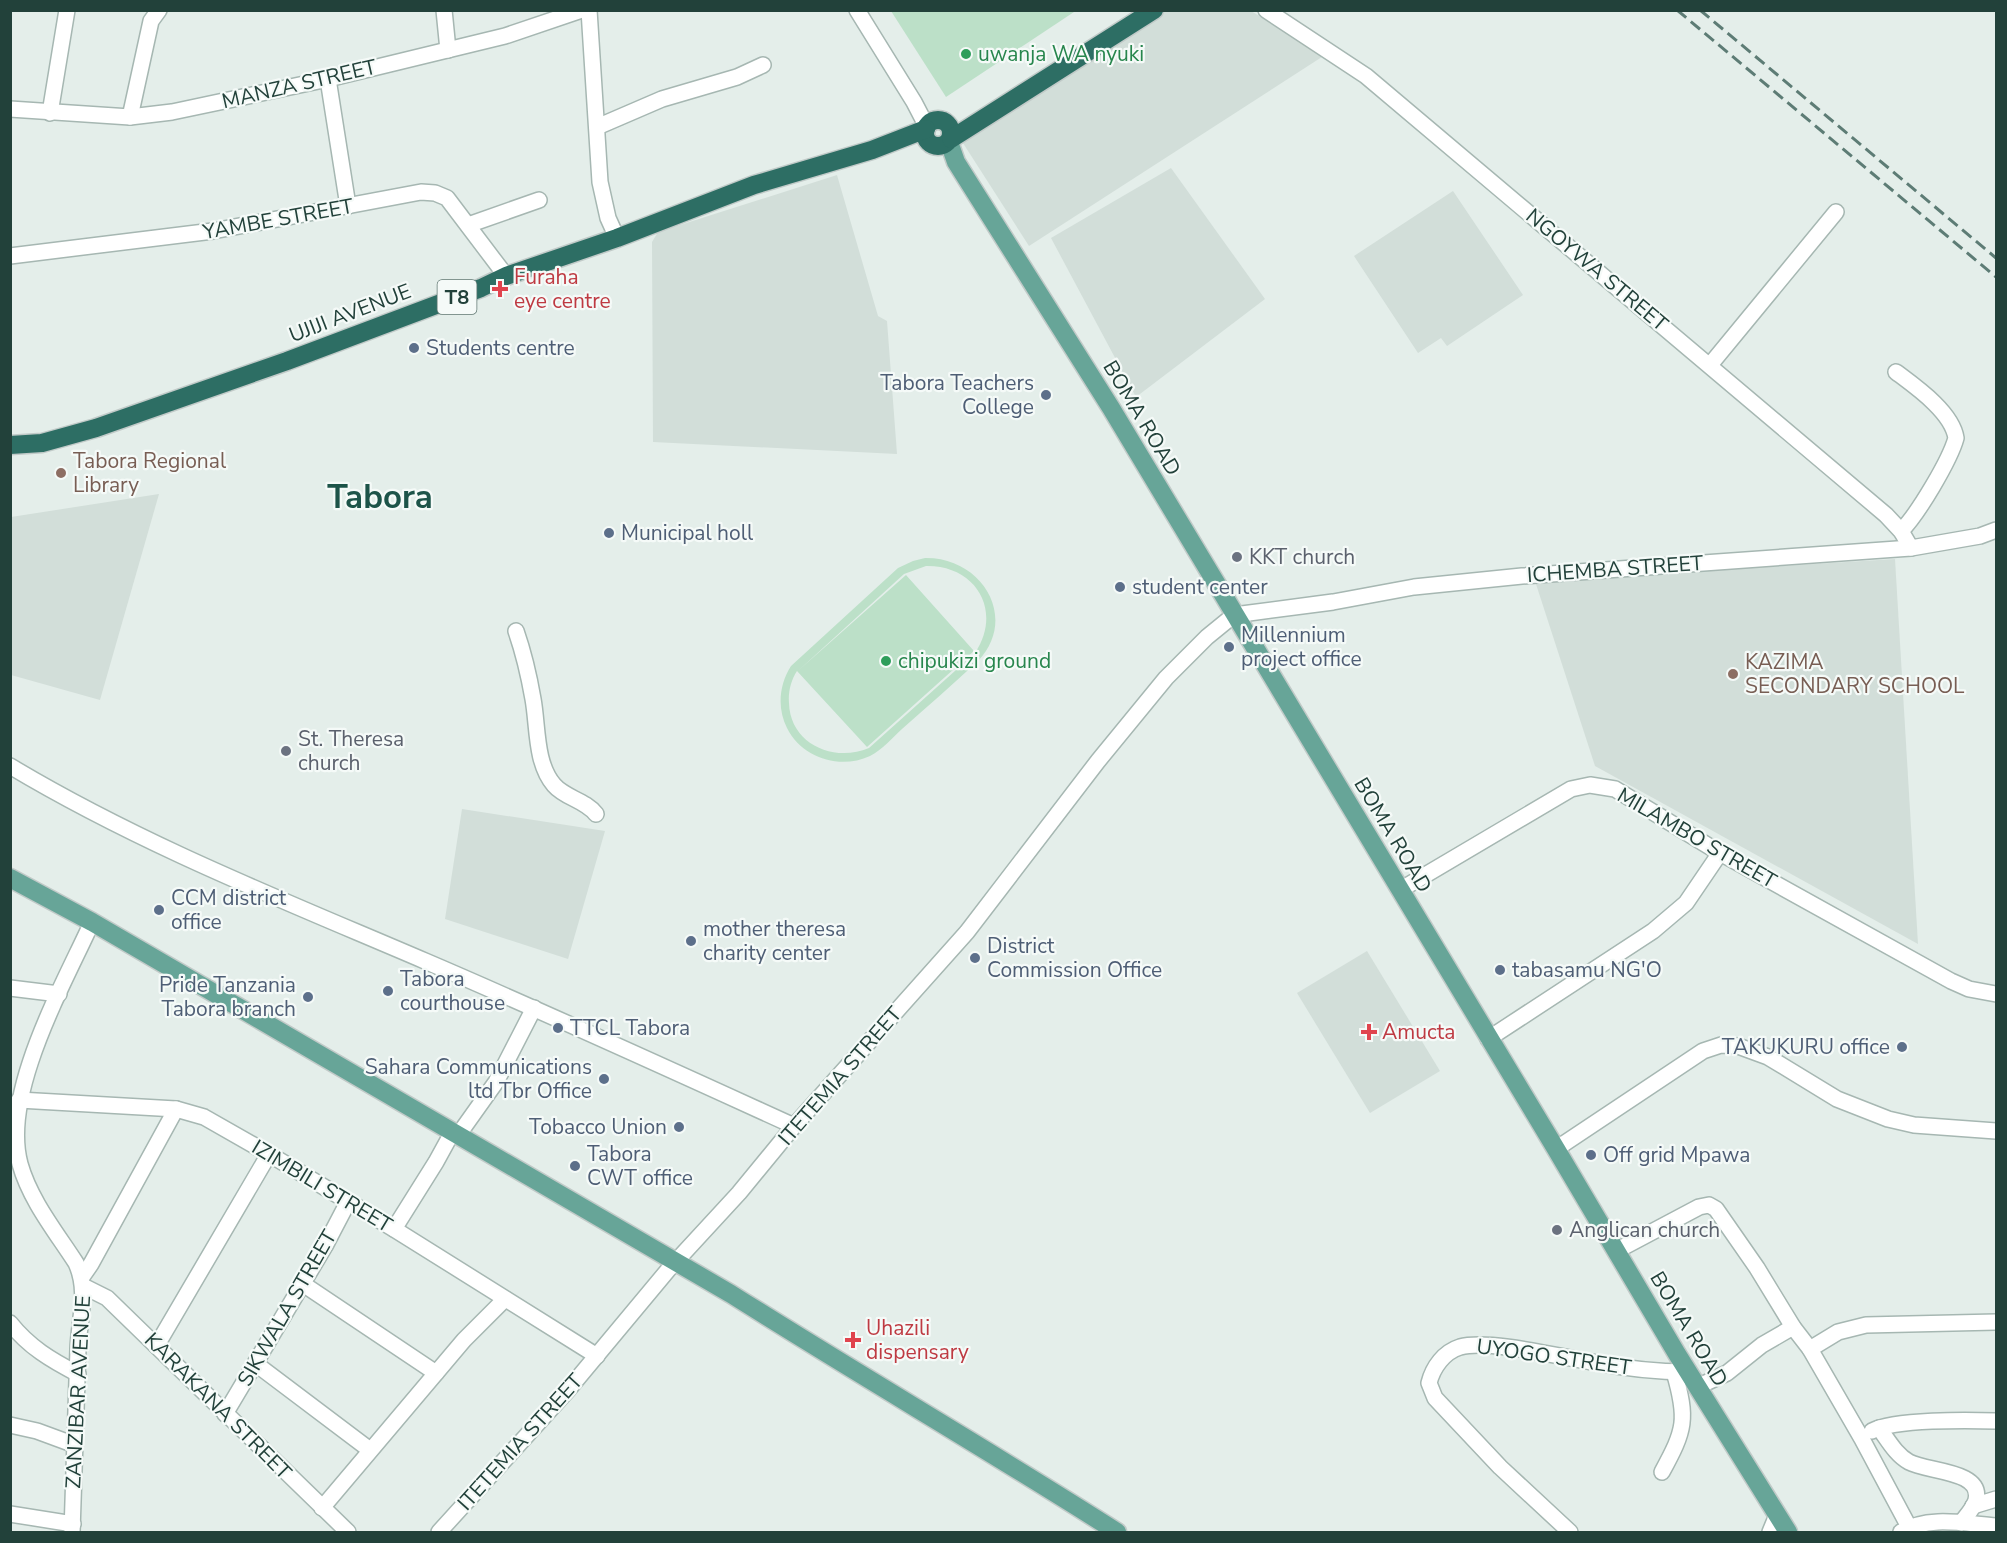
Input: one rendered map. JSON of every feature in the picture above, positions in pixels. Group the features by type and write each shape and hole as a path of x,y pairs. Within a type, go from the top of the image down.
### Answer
{"highway":[{"name":"T8","path":"937,134 980,120 1154,10"},
{"name":"UJIJI AVENUE","path":"10,445 42,443 96,428 287,361 482,288 506,276 616,238 754,185 872,150 937,134"},
{"name":"T8","path":"10,451 42,443"}],"main road":[{"name":"BOMA ROAD","path":"937,134 1111,408 1556,1149 1686,1377 1788,1533"},
{"path":"10,878 92,922 731,1294 1117,1533"}],"street":[{"path":"50,113 68,10"},
{"path":"130,117 151,21 159,10"},
{"path":"444,10 448,50"},
{"name":"MANZA STREET","path":"10,109 130,117 172,112 328,79 505,36 582,10"},
{"path":"589,10 600,182 608,218 616,238"},
{"path":"857,10 914,102 937,134"},
{"name":"NGOYWA STREET","path":"1266,10 1366,76 1886,514 1901,531 1911,548"},
{"path":"597,127 662,99 737,77 763,65"},
{"path":"328,79 348,206"},
{"name":"YAMBE STREET","path":"10,256 213,231 421,192 435,193 447,198 506,276"},
{"path":"468,225 539,200"},
{"path":"1710,365 1836,212"},
{"path":"1896,372 1929,398 1950,424 1956,438 1923,502 1901,531"},
{"name":"ICHEMBA STREET","path":"1234,615 1333,602 1414,588 1512,577 1911,548 1980,536 1996,530"},
{"name":"ITETEMIA STREET","path":"439,1533 740,1193 794,1126 967,932 1091,770 1167,678 1207,637 1234,615"},
{"path":"516,631 526,659 545,771 555,787 591,808 596,814"},
{"path":"10,766 138,836 326,920 534,1008 794,1126"},
{"name":"MILAMBO STREET","path":"1400,890 1571,789 1590,785 1615,789 1720,853 1952,981 1969,989 1996,994"},
{"path":"1488,1039 1653,931 1686,903 1720,853"},
{"name":"ZANZIBAR AVENUE","path":"73,1528 83,1281 28,1187 17,1148 19,1100 37,1044 92,922"},
{"path":"10,988 59,994"},
{"path":"394,1229 456,1133 496,1082 534,1008"},
{"path":"1556,1149 1703,1051 1721,1045 1738,1046 1768,1057 1837,1099 1888,1119 1914,1125 1996,1131"},
{"name":"IZIMBILI STREET","path":"19,1100 176,1109 204,1117 394,1229 597,1356"},
{"path":"83,1281 176,1109"},
{"path":"157,1345 269,1154"},
{"name":"SIKWALA STREET","path":"225,1413 326,1246 348,1202"},
{"path":"1616,1251 1700,1207 1709,1205 1716,1209 1810,1349 1862,1439 1905,1530 1930,1522 1996,1526"},
{"name":"KARAKANA STREET","path":"83,1281 107,1298 157,1345 348,1533"},
{"path":"303,1284 436,1373"},
{"path":"322,1508 436,1373 505,1299"},
{"path":"1810,1349 1838,1332 1866,1325 1996,1322"},
{"path":"11,1325 39,1353 78,1374"},
{"path":"1662,1472 1684,1422 1682,1396 1686,1377 1727,1373 1762,1345 1794,1327"},
{"name":"UYOGO STREET","path":"1569,1533 1500,1467 1435,1398 1429,1383 1437,1365 1448,1352 1462,1346 1491,1346 1686,1377"},
{"path":"256,1364 370,1450"},
{"path":"1862,1439 1879,1428 1941,1421 1996,1421"},
{"path":"10,1425 37,1431 75,1445"},
{"path":"1879,1428 1895,1449 1912,1464 1959,1475 1968,1479 1976,1489 1996,1499"},
{"path":"1961,1523 1976,1501 1976,1489"},
{"path":"1973,1506 1996,1499"},
{"path":"10,1514 73,1528"},
{"path":"1770,1533 1777,1515"}],"shaded area":[{"path":"1164,11 1251,11 1325,55 1029,246 961,140"},
{"path":"1171,168 1265,299 1136,397 1051,238"},
{"path":"837,175 878,316 887,321 897,454 653,442 652,242 658,232"},
{"path":"1453,191 1523,295 1447,346 1441,338 1418,353 1354,256"},
{"path":"159,494 100,700 11,675 11,517"},
{"name":"KAZIMA SECONDARY SCHOOL","path":"1895,559 1918,944 1595,766 1535,581"},
{"path":"462,809 605,831 568,959 445,919"},
{"name":"Amucta","path":"1367,951 1440,1071 1370,1113 1297,993"}],"green space":[{"name":"uwanja WA nyuki","path":"891,10 1077,10 946,97 891,11"},
{"name":"chipukizi ground","path":"925,558 945,560 963,568 978,579 988,593 994,609 995,627 990,644 978,661 883,747 870,756 846,762 812,754 794,738 784,720 781,697 787,673 791,666 898,568","holes":["926,566 959,573 980,593 985,607 986,622 983,637 975,653 869,748 842,753 816,746 806,739 797,729 791,717 789,703 790,686 797,671 867,747 974,651 906,575 799,670 904,574"]}],"railway":[{"path":"1677,10 1996,277"},
{"path":"1700,10 1996,258"}],"place":[{"name":"uwanja WA nyuki","path":"966,54"},
{"name":"Furaha eye centre","path":"500,289"},
{"name":"Students centre","path":"414,348"},
{"name":"Tabora Teachers College","path":"1046,395"},
{"name":"Tabora Regional Library","path":"61,473"},
{"name":"Municipal holl","path":"609,533"},
{"name":"KKT church","path":"1237,557"},
{"name":"student center","path":"1120,587"},
{"name":"Millennium project office","path":"1229,647"},
{"name":"chipukizi ground","path":"886,661"},
{"name":"KAZIMA SECONDARY SCHOOL","path":"1733,674"},
{"name":"St. Theresa church","path":"286,751"},
{"name":"CCM district office","path":"159,910"},
{"name":"mother theresa charity center","path":"691,941"},
{"name":"District Commission Office","path":"975,958"},
{"name":"tabasamu NG'O","path":"1500,970"},
{"name":"Tabora courthouse","path":"388,991"},
{"name":"Pride Tanzania Tabora branch","path":"308,997"},
{"name":"TTCL Tabora","path":"558,1028"},
{"name":"Amucta","path":"1369,1032"},
{"name":"TAKUKURU office","path":"1902,1047"},
{"name":"Sahara Communications ltd Tbr Office","path":"604,1079"},
{"name":"Tobacco Union","path":"679,1127"},
{"name":"Off grid Mpawa","path":"1591,1155"},
{"name":"Tabora CWT office","path":"575,1166"},
{"name":"Anglican church","path":"1557,1230"},
{"name":"Uhazili dispensary","path":"853,1340"}],"district":[{"name":"Tabora","path":"380,496"}]}
